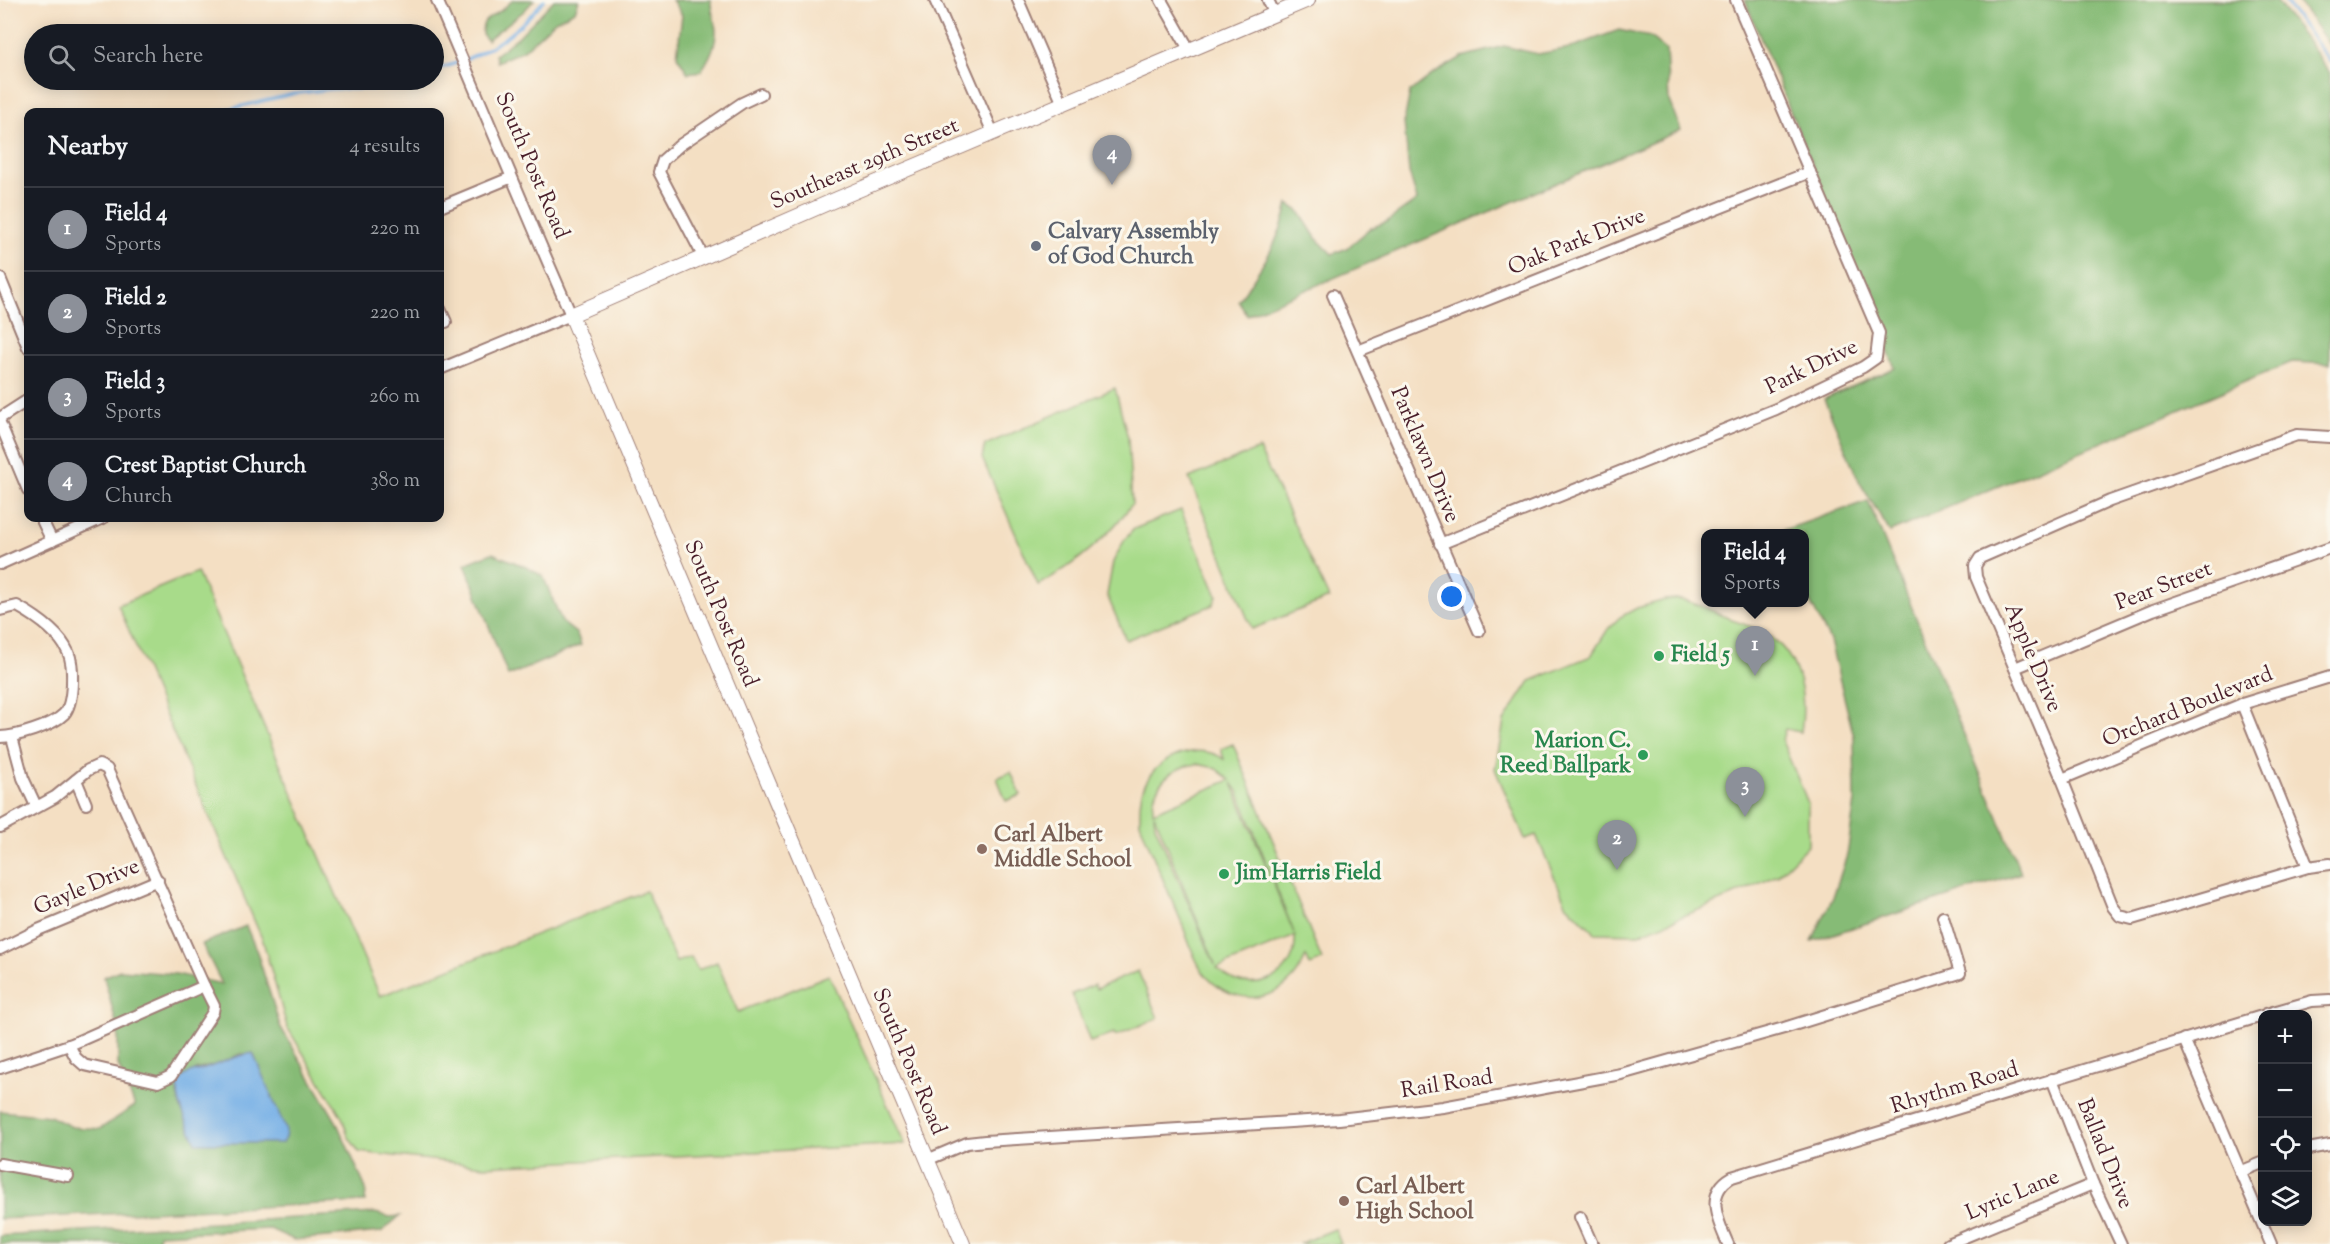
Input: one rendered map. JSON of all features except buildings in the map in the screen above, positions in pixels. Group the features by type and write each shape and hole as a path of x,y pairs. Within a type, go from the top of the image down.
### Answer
{"main road":[{"name":"Southeast 29th Street","path":"571,315 1308,0"},
{"name":"South Post Road","path":"571,315 963,1244"}],"street":[{"name":"South Post Road","path":"437,0 510,178 571,315"},
{"path":"935,0 993,133"},
{"path":"1018,0 1063,104"},
{"path":"1161,0 1190,51"},
{"path":"1268,0 1275,15"},
{"name":"Park Drive","path":"1440,544 1776,409 1863,367 1876,358 1879,333 1736,0"},
{"path":"704,258 659,172 663,160 742,103 761,94"},
{"name":"Oak Park Drive","path":"1358,351 1810,172"},
{"path":"444,205 510,178"},
{"path":"0,278 24,337"},
{"name":"Parklawn Drive","path":"1333,295 1479,631"},
{"name":"Southeast 29th Street","path":"444,367 571,315"},
{"path":"444,318 446,322"},
{"path":"0,418 24,403"},
{"path":"0,423 24,480"},
{"name":"Apple Drive","path":"2330,437 2297,435 2110,501 1980,558 1975,566 1976,578 2062,779 2113,908 2120,916 2132,918 2308,867 2330,864"},
{"path":"42,522 52,541"},
{"path":"0,564 94,522"},
{"name":"Pear Street","path":"2014,668 2154,610 2330,548"},
{"path":"0,610 17,606 35,616 59,638 68,652 72,675 71,700 64,714 47,724 12,737 0,737"},
{"name":"Orchard Boulevard","path":"2062,779 2242,704 2330,677"},
{"path":"2242,704 2308,867"},
{"path":"12,737 23,778 36,806"},
{"name":"Gayle Drive","path":"0,827 55,797 88,770 99,765 107,769 214,1006 213,1012 171,1076 158,1082 84,1065 76,1058 69,1045"},
{"path":"76,780 86,804"},
{"name":"Gayle Drive","path":"0,949 38,930 158,880"},
{"name":"Rail Road","path":"927,1160 967,1143 1339,1119 1443,1107 1621,1074 1925,986 1960,973 1943,917"},
{"path":"0,1068 69,1045 204,986"},
{"name":"Rhythm Road","path":"2281,1010 2312,1001 2330,999"},
{"name":"Rhythm Road","path":"1728,1244 1715,1207 1719,1189 1732,1177 2258,1017"},
{"path":"2184,1039 2271,1244"},
{"name":"Ballad Drive","path":"2052,1079 2093,1184 2121,1244"},
{"path":"2312,1148 2330,1145"},
{"path":"0,1164 68,1176"},
{"path":"2241,1172 2258,1165"},
{"name":"Lyric Lane","path":"1948,1244 2093,1184"},
{"path":"1580,1216 1592,1244"}],"green space":[{"path":"513,0 534,0 524,11 487,40 482,34 484,23"},
{"path":"554,0 579,0 575,11 555,21 524,50 497,62 495,55 519,36"},
{"path":"672,0 711,0 716,36 710,55 701,71 688,73 677,56 682,15"},
{"path":"1745,0 2276,0 2330,73 2330,364 2292,362 1890,532 1860,483 1824,399 1895,368"},
{"path":"2297,0 2330,0 2330,46"},
{"path":"1619,30 1650,37 1666,50 1669,101 1681,130 1247,315 1238,301 1274,243 1288,204 1299,211 1316,238 1332,254 1347,248 1371,228 1386,222 1417,200 1409,172 1404,122 1410,92 1433,74 1462,57 1504,46 1538,54 1570,48"},
{"path":"1115,388 1128,438 1132,504 1112,529 1090,550 1065,569 1038,585 982,458 985,445"},
{"path":"1259,449 1329,598 1252,629 1189,478"},
{"path":"1868,501 2021,873 1812,941 1833,897 1847,855 1855,801 1854,737 1830,641 1809,600 1809,529 1787,529"},
{"path":"1181,510 1217,596 1213,605 1126,640 1107,595 1113,562 1125,539 1134,529"},
{"path":"492,553 543,576 562,622 577,634 581,645 508,676 465,564"},
{"path":"197,572 380,996 646,891 676,962 691,957 698,970 717,962 738,1012 829,975 905,1144 485,1166 359,1152 348,1136 342,1117 287,1027 263,941 118,605"},
{"name":"Marion C. Reed Ballpark","path":"1676,599 1711,610 1758,630 1775,640 1785,650 1798,675 1803,718 1801,732 1785,729 1782,741 1808,803 1808,845 1778,875 1718,902 1639,934 1595,933 1566,904 1536,835 1525,839 1495,769 1504,721 1530,681 1591,656 1608,629 1620,617 1637,608"},
{"name":"Jim Harris Field","path":"1233,744 1322,960 1310,965 1306,956 1299,970 1285,986 1264,996 1248,997 1232,994 1218,987 1206,976 1192,950 1140,822 1140,801 1143,791 1153,772 1161,764 1181,754 1192,752 1214,754 1224,759 1221,749","holes":["1197,764 1215,768 1230,780 1153,812 1153,802 1159,785 1172,773","1232,783 1238,791 1294,933","1154,814 1215,965 1155,825","1295,936 1294,952 1288,964 1280,974 1268,980 1256,983 1242,982 1229,977 1217,968"]},
{"path":"1011,772 1021,795 1006,801 997,778"},
{"path":"246,926 257,952 280,1026 336,1121 366,1189 365,1202 0,1219 0,1111 50,1116 72,1127 100,1129 135,1106 118,1065 118,1030 104,977 120,970 176,974 222,984 202,944","holes":["240,1054 253,1054 263,1078 182,1111 177,1094 196,1070 222,1063"]},
{"path":"1138,971 1158,1018 1115,1036 1114,1033 1090,1042 1072,994 1094,985 1096,989"},
{"path":"375,1213 390,1217 400,1216 381,1232 294,1240 270,1229 159,1234 157,1244 0,1244 0,1236"},
{"path":"1335,1229 1341,1244 1299,1244"}],"water":[{"path":"253,1053 286,1130 282,1143 196,1143 179,1100 179,1083 190,1073"}],"waterway":[{"path":"444,67 495,44 521,25 544,0"},
{"path":"2284,0 2330,62"},
{"path":"233,108 293,94 326,90"}],"place":[{"name":"Crest Baptist Church","path":"1112,185"},
{"name":"Calvary Assembly of God Church","path":"1036,246"},
{"name":"Field 5","path":"1659,656"},
{"name":"Field 4","path":"1755,676"},
{"name":"Marion C. Reed Ballpark","path":"1643,755"},
{"name":"Field 3","path":"1745,817"},
{"name":"Carl Albert Middle School","path":"982,849"},
{"name":"Field 2","path":"1617,870"},
{"name":"Jim Harris Field","path":"1224,874"},
{"name":"Carl Albert High School","path":"1344,1201"}]}
